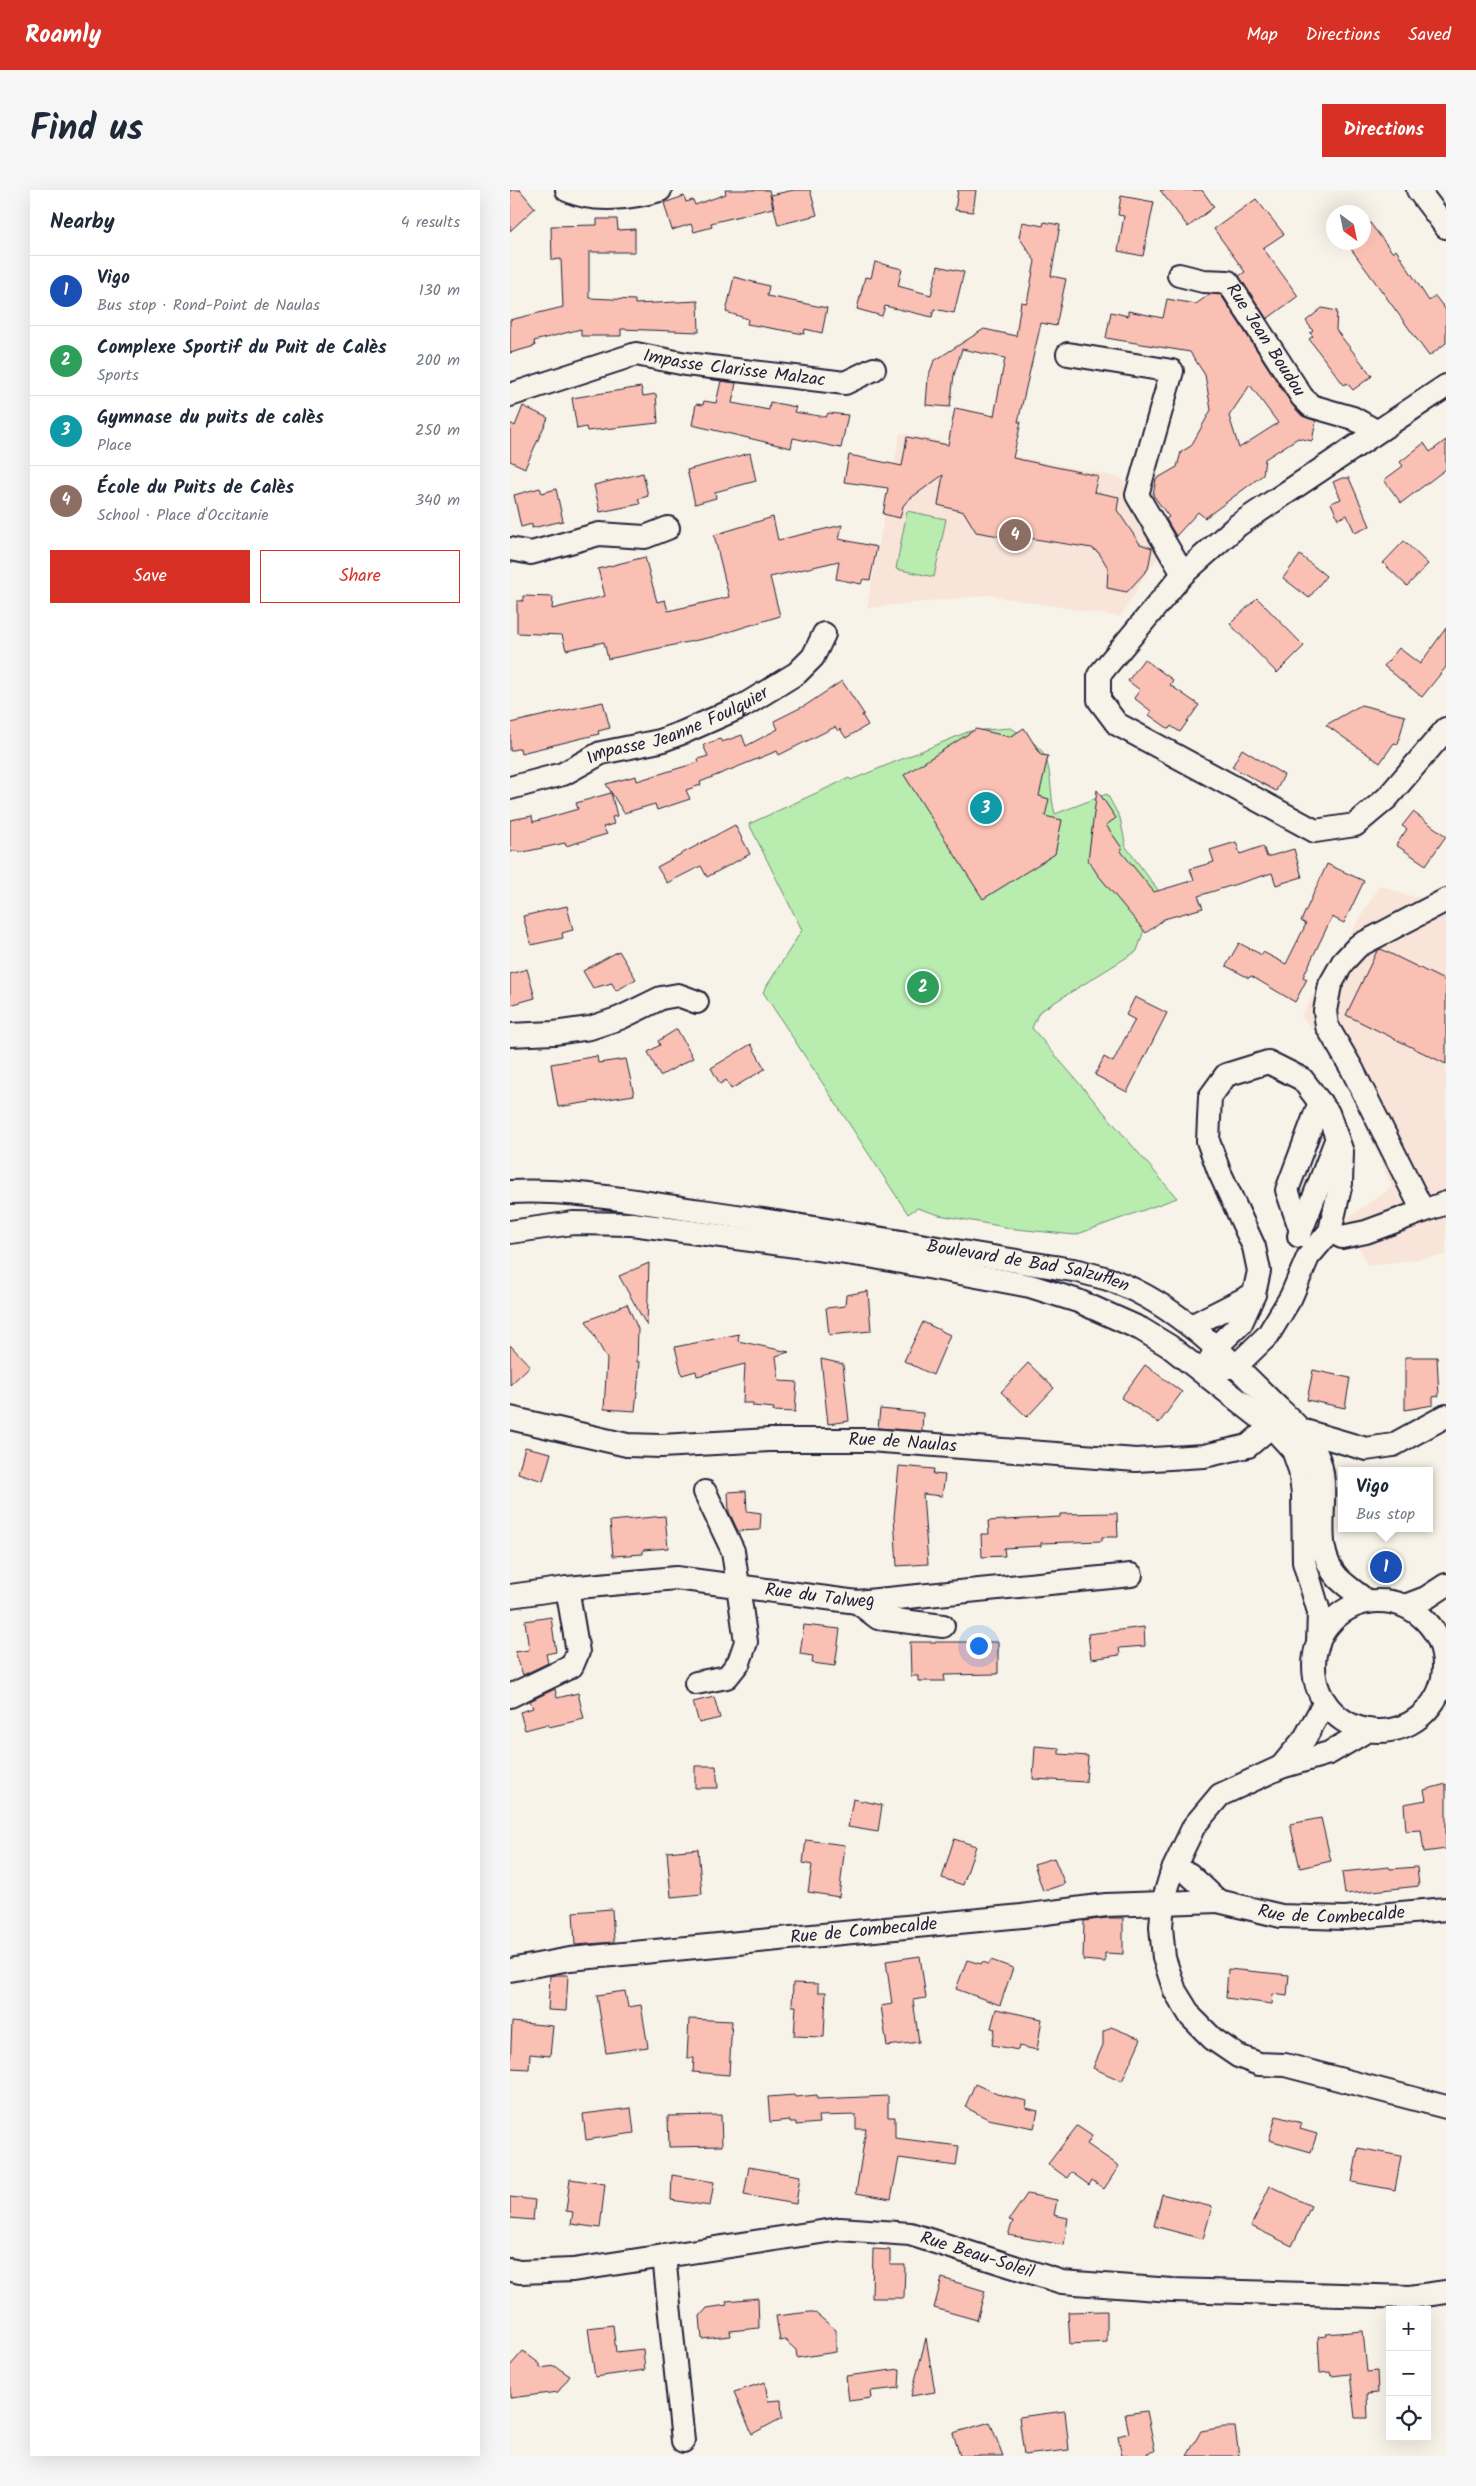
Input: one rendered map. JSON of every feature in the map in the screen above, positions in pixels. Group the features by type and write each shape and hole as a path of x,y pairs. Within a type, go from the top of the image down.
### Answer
{"street":[{"path":"567,190 585,196 617,197 660,190"},
{"path":"1418,190 1446,227"},
{"name":"Rue Jean Boudou","path":"1179,275 1203,281 1228,282 1302,397 1312,406 1353,418 1376,431"},
{"name":"Impasse Clarisse Malzac","path":"510,395 636,354 686,364 845,383 874,369"},
{"path":"1068,354 1172,371 1137,495 1183,574"},
{"path":"1446,386 1434,396 1376,431 1238,525 1183,574 1099,675 1098,700 1117,724 1315,831 1355,825 1387,798 1446,729"},
{"path":"510,548 531,553 599,534 645,537 668,528"},
{"name":"Impasse Jeanne Foulquier","path":"510,788 563,774 601,753 660,741 743,706 797,673 813,657 824,634"},
{"path":"1423,1211 1352,1069 1327,1026 1325,1011 1330,985 1343,962 1358,946 1446,900"},
{"path":"510,1035 554,1033 590,1028 620,1018 660,998 678,995 696,1002"},
{"path":"1217,1384 1213,1355 1240,1323 1254,1294 1259,1271 1254,1247 1219,1171 1208,1141 1210,1097 1226,1075 1268,1062 1302,1079 1324,1108 1342,1152 1341,1183 1330,1231 1308,1257 1291,1297 1268,1335 1236,1366"},
{"path":"1301,1231 1297,1206 1324,1108"},
{"path":"1308,1257 1296,1244 1337,1138"},
{"name":"Boulevard de Bad Salzuflen","path":"510,1192 540,1191 588,1195 755,1219 1079,1271 1116,1282 1159,1305 1191,1326 1213,1355 1236,1366 1286,1424 1316,1453 1322,1469 1325,1556 1337,1577 1368,1602"},
{"path":"1330,1231 1342,1237 1366,1232 1446,1203"},
{"path":"510,1216 526,1212 567,1209 632,1224"},
{"name":"Boulevard de Bad Salzuflen","path":"510,1232 573,1223 632,1224 869,1256 1030,1286 1078,1301 1141,1329 1168,1346 1217,1384 1286,1424 1300,1470 1303,1494 1304,1562 1319,1612 1318,1644"},
{"path":"1030,1286 1085,1287 1150,1318 1213,1355"},
{"path":"1191,1326 1254,1294"},
{"path":"1286,1424 1366,1449 1393,1445 1446,1416"},
{"name":"Rue de Naulas","path":"510,1418 627,1445 661,1446 770,1440 868,1440 1136,1460 1204,1456 1248,1446 1286,1424"},
{"path":"696,1683 727,1677 740,1662 746,1642 733,1551 706,1492"},
{"name":"Rue du Talweg","path":"510,1596 567,1588 676,1578 857,1602 1132,1574"},
{"path":"1405,1606 1426,1598 1446,1585"},
{"path":"510,1696 572,1666 578,1652 567,1588"},
{"path":"1380,1601 1405,1606 1420,1616 1444,1640 1441,1699 1406,1726 1386,1731 1368,1730 1351,1725 1336,1715 1325,1702 1317,1684 1314,1664 1318,1644 1329,1625 1346,1610 1368,1602 1380,1601"},
{"path":"857,1602 878,1618 943,1626"},
{"path":"1281,1767 1305,1738 1325,1702"},
{"path":"1368,1730 1329,1753 1281,1767 1220,1795 1194,1826 1172,1872 1178,1949 1184,1974 1195,1997 1208,2017 1246,2047 1285,2065 1446,2107"},
{"path":"1173,1901 1189,1874 1205,1834 1227,1803 1248,1781"},
{"path":"1189,1874 1218,1901"},
{"name":"Rue de Combecalde","path":"510,1970 570,1959 1022,1916 1106,1904 1218,1901 1290,1916 1345,1918 1446,1909"},
{"name":"Rue Beau-Soleil","path":"510,2270 520,2272 573,2270 840,2229 910,2234 1062,2282 1172,2290 1410,2297 1446,2292"},
{"path":"664,2256 683,2441"}],"shaded area":[{"path":"900,433 1122,478 1160,555 1147,572 1120,617 988,595 867,608"},
{"path":"1380,885 1405,895 1429,899 1446,889 1446,1255 1367,1266 1348,1218 1392,1187 1342,1071 1319,1037 1301,1016"}],"green space":[{"path":"907,511 946,519 934,577 896,569"},
{"path":"1011,728 1031,741 1044,754 1049,772 1055,814 1107,794 1120,818 1126,847 1167,902 1171,913 1144,930 1137,951 1039,1012 1032,1028 1177,1198 1075,1235 1016,1229 939,1215 917,1208 908,1214 763,992 802,930 749,824 849,778 851,780 970,731"}],"building":[{"path":"510,190 520,190 535,208 510,231"},
{"path":"725,190 769,190 773,208 711,223 712,227 694,232 691,224 672,230 664,203 684,196 686,202 693,200 695,205 726,194"},
{"path":"794,190 810,190 817,215 778,225 771,195"},
{"path":"958,190 976,190 973,212 955,210"},
{"path":"1160,190 1202,190 1214,207 1188,227"},
{"path":"1121,196 1154,202 1143,256 1118,251 1124,216 1118,215"},
{"path":"1256,199 1284,234 1263,248 1298,296 1267,319 1239,276 1245,272 1214,229"},
{"path":"597,219 617,219 618,230 635,229 635,252 589,252 589,298 635,300 635,304 698,301 699,332 621,329 621,336 581,336 581,329 534,341 535,346 510,353 510,320 563,307 561,259 552,260 551,226 597,225"},
{"path":"1022,222 1043,226 1044,222 1060,225 1051,276 1066,279 1056,326 1041,323 1018,422 1021,422 1013,458 1098,476 1094,492 1119,497 1117,510 1140,544 1152,548 1148,569 1127,592 1107,588 1108,568 1099,553 1092,548 1022,537 1022,540 976,532 964,512 938,505 943,475 908,500 903,506 900,518 883,514 888,488 844,482 849,455 902,466 907,437 948,445 955,408 994,416 1005,358 962,349 954,375 950,407 926,405 928,377 934,361 984,329 1016,336 1021,302 1027,303 1035,261 1019,237"},
{"path":"1371,224 1393,253 1396,250 1429,301 1435,296 1446,310 1446,343 1429,356 1352,250 1371,250"},
{"path":"875,262 902,269 898,286 931,295 938,266 964,272 954,313 934,309 932,317 885,306 882,316 857,309 865,277 871,278"},
{"path":"734,277 769,286 767,296 827,308 822,333 805,329 804,334 747,324 748,319 726,312"},
{"path":"1210,294 1221,295 1293,406 1302,416 1316,421 1312,441 1298,438 1265,459 1263,475 1205,518 1198,512 1176,536 1166,519 1169,517 1153,495 1156,479 1177,467 1181,452 1191,446 1211,410 1205,375 1190,352 1106,338 1111,312 1128,316 1128,311 1163,318 1167,299 1196,304","holes":["1250,385 1278,423 1239,448 1229,416"]},
{"path":"1322,308 1337,311 1336,330 1372,376 1353,390 1347,383 1344,385 1309,339 1313,336 1310,333 1313,331 1306,321"},
{"path":"721,381 736,383 732,403 769,410 770,402 796,407 794,412 826,417 828,413 848,415 841,448 793,438 791,448 692,425 696,404 703,405 704,401 716,403"},
{"path":"641,387 643,396 656,394 658,423 587,431 586,427 577,429 572,398"},
{"path":"523,406 548,418 525,468 510,461 510,423 515,426"},
{"path":"1446,440 1446,469 1401,503 1384,480 1403,466 1400,462 1424,443 1430,452"},
{"path":"750,453 756,481 715,492 716,498 695,504 687,470"},
{"path":"643,473 648,496 638,499 640,504 600,512 594,485"},
{"path":"1342,478 1349,478 1370,526 1355,533 1347,515 1338,519 1331,503 1341,499 1333,482"},
{"path":"540,488 542,493 556,489 563,521 532,528 532,524 521,527 514,495"},
{"path":"773,517 778,540 842,525 839,539 877,547 870,580 863,579 861,584 836,579 839,561 770,577 780,616 712,637 608,659 604,642 566,650 562,635 517,633 517,601 523,601 523,596 553,597 552,609 605,596 598,569 645,557 657,602 665,600 668,611 729,597 714,535"},
{"path":"1404,541 1428,564 1407,586 1383,563"},
{"path":"1300,555 1326,576 1309,598 1283,578"},
{"path":"1257,598 1304,646 1277,673 1230,624"},
{"path":"1446,628 1446,667 1422,697 1384,666 1399,648 1420,664"},
{"path":"1144,659 1173,680 1170,685 1199,705 1180,732 1171,726 1169,729 1149,715 1151,711 1134,698 1140,690 1128,681"},
{"path":"842,681 864,714 862,715 868,725 846,738 840,729 838,731 835,727 779,755 777,751 700,782 701,785 686,790 690,799 657,810 655,804 624,813 606,784 636,776 637,781 699,762 698,759 708,756 703,745 720,739 722,742 742,735 746,746 778,729 774,721 806,705"},
{"path":"603,702 610,728 598,731 599,734 521,753 520,748 510,751 510,723"},
{"path":"1361,705 1405,716 1398,744 1394,743 1380,763 1326,725"},
{"path":"1024,728 1041,755 1048,756 1039,796 1049,799 1045,816 1062,820 1055,854 983,899 904,775 976,729 1010,737"},
{"path":"1242,749 1284,775 1276,791 1232,767"},
{"path":"1097,790 1116,818 1106,825 1122,848 1120,850 1154,892 1194,880 1190,869 1214,862 1210,850 1236,842 1240,854 1263,846 1267,857 1294,849 1302,877 1276,885 1272,873 1198,896 1203,908 1164,919 1146,933 1098,875 1088,860"},
{"path":"611,793 617,816 612,817 614,824 603,827 607,834 566,846 565,843 519,853 518,851 510,852 510,820 532,816 533,822 578,809 576,803"},
{"path":"1413,812 1446,836 1426,865 1396,845 1407,829 1402,826"},
{"path":"735,825 750,854 707,877 701,866 667,883 657,867"},
{"path":"1327,864 1364,881 1344,923 1332,917 1303,977 1307,979 1295,1002 1251,976 1249,978 1226,966 1239,943 1262,955 1263,952 1286,964 1306,924 1301,921"},
{"path":"567,906 573,930 562,933 563,938 531,945 523,916"},
{"path":"1381,949 1446,981 1446,1064 1346,1015 1377,951"},
{"path":"619,951 636,979 616,991 612,983 593,988 583,971"},
{"path":"527,969 535,998 510,1005 510,974"},
{"path":"1135,997 1167,1013 1127,1092 1095,1075 1104,1057 1113,1062 1135,1020 1126,1015"},
{"path":"677,1029 693,1058 660,1076 648,1052 660,1045 658,1041"},
{"path":"751,1044 765,1069 731,1089 726,1080 720,1084 711,1068"},
{"path":"597,1056 598,1063 626,1059 634,1095 558,1107 551,1064"},
{"path":"649,1263 647,1326 619,1276"},
{"path":"868,1291 871,1331 829,1335 826,1308 845,1306 846,1295"},
{"path":"627,1304 638,1329 637,1362 640,1362 635,1411 604,1409 607,1359 586,1321"},
{"path":"923,1322 950,1335 933,1375 904,1361"},
{"path":"739,1334 738,1341 789,1352 776,1356 779,1381 797,1382 795,1412 773,1411 774,1408 753,1406 753,1403 743,1403 745,1364 697,1376 696,1371 682,1375 675,1347"},
{"path":"510,1345 530,1366 510,1385"},
{"path":"1405,1357 1437,1357 1439,1396 1433,1397 1433,1405 1405,1410"},
{"path":"821,1359 843,1364 849,1421 828,1424"},
{"path":"1028,1363 1054,1388 1027,1417 1001,1392"},
{"path":"1145,1365 1182,1392 1159,1423 1121,1398"},
{"path":"1313,1370 1350,1378 1345,1408 1307,1400"},
{"path":"880,1409 923,1413 922,1431 878,1428"},
{"path":"525,1447 551,1453 543,1481 518,1473"},
{"path":"899,1466 934,1469 933,1474 945,1475 942,1496 923,1494 928,1564 897,1566 894,1517"},
{"path":"746,1491 747,1511 761,1513 760,1530 738,1531 729,1512 728,1492"},
{"path":"1117,1513 1118,1537 1102,1537 1102,1541 1041,1543 1041,1546 1004,1548 1005,1556 982,1557 981,1534 989,1534 988,1521 1060,1517 1060,1514"},
{"path":"665,1516 668,1548 643,1550 643,1554 613,1556 610,1521"},
{"path":"551,1617 556,1652 546,1654 548,1663 523,1675 515,1652 529,1650 525,1621"},
{"path":"804,1625 840,1629 835,1666 812,1663 813,1656 800,1654"},
{"path":"1144,1627 1145,1646 1119,1648 1120,1655 1091,1659 1088,1634"},
{"path":"910,1642 998,1642 998,1674 944,1675 945,1681 918,1681 918,1676 911,1676"},
{"path":"555,1689 557,1698 578,1693 584,1719 549,1727 548,1724 525,1730 520,1712 533,1708 530,1701"},
{"path":"714,1697 720,1718 699,1723 693,1702"},
{"path":"1035,1746 1059,1748 1059,1754 1088,1756 1086,1782 1033,1779"},
{"path":"695,1766 716,1766 718,1788 695,1788"},
{"path":"1446,1784 1446,1849 1424,1852 1421,1830 1406,1831 1404,1804 1426,1800 1424,1790"},
{"path":"853,1799 882,1805 878,1832 848,1827"},
{"path":"1321,1818 1331,1861 1300,1868 1290,1824"},
{"path":"954,1839 976,1846 963,1885 942,1878"},
{"path":"806,1840 845,1845 839,1897 808,1892 812,1865 803,1863"},
{"path":"698,1849 702,1894 671,1897 667,1852"},
{"path":"1054,1858 1065,1884 1043,1891 1034,1864"},
{"path":"1389,1867 1390,1869 1417,1867 1419,1886 1345,1894 1342,1872"},
{"path":"612,1909 614,1942 575,1945 573,1912"},
{"path":"1123,1918 1123,1954 1105,1953 1105,1962 1083,1960 1084,1921"},
{"path":"920,1956 926,1998 913,2000 919,2042 887,2046 881,2006 892,2004 886,1961"},
{"path":"967,1960 989,1964 991,1960 1013,1968 1000,2005 956,1989"},
{"path":"1228,1969 1289,1975 1287,1996 1273,1994 1272,2004 1226,1998"},
{"path":"568,1975 566,2011 548,2010 550,1976"},
{"path":"793,1983 818,1984 818,1992 826,1992 824,2037 794,2036 796,2006 792,2006"},
{"path":"625,1991 628,2007 641,2005 648,2047 606,2053 597,1995"},
{"path":"996,2009 1042,2019 1037,2050 1019,2046 1018,2050 992,2045 995,2029 991,2028"},
{"path":"689,2019 732,2021 729,2075 693,2072 694,2058 687,2058"},
{"path":"512,2022 553,2026 550,2056 530,2054 529,2069 510,2068"},
{"path":"1111,2027 1141,2039 1122,2081 1093,2068 1103,2045 1103,2032"},
{"path":"975,2084 997,2094 1027,2101 1026,2108 1038,2111 1034,2128 988,2119 965,2107"},
{"path":"794,2095 795,2097 817,2095 817,2099 888,2096 888,2117 895,2117 895,2138 959,2146 956,2166 899,2158 891,2199 856,2193 866,2129 856,2129 856,2115 818,2116 819,2123 796,2125 796,2122 790,2122 790,2120 770,2122 768,2097"},
{"path":"631,2108 634,2133 586,2140 583,2114"},
{"path":"721,2115 722,2146 669,2147 668,2116"},
{"path":"1276,2116 1302,2123 1300,2129 1317,2134 1311,2152 1269,2140"},
{"path":"1077,2126 1092,2136 1087,2144 1119,2166 1104,2189 1092,2180 1089,2185 1071,2172 1067,2178 1048,2164"},
{"path":"1358,2148 1401,2156 1395,2190 1352,2182"},
{"path":"749,2167 800,2176 796,2204 744,2195"},
{"path":"672,2175 714,2182 710,2206 671,2200"},
{"path":"570,2179 605,2184 600,2228 571,2224 573,2212 566,2211"},
{"path":"1270,2186 1311,2206 1292,2246 1251,2226"},
{"path":"1027,2194 1057,2200 1054,2215 1068,2218 1064,2245 1008,2235 1013,2221 1009,2220"},
{"path":"1162,2194 1212,2207 1203,2239 1154,2226"},
{"path":"510,2197 535,2200 533,2220 510,2218"},
{"path":"873,2249 890,2250 890,2265 905,2265 904,2298 872,2298"},
{"path":"942,2278 985,2291 977,2320 934,2308"},
{"path":"758,2298 759,2328 730,2331 731,2336 702,2339 700,2316 707,2308 727,2305 726,2301"},
{"path":"1107,2311 1107,2342 1070,2344 1068,2312"},
{"path":"814,2312 836,2330 836,2352 797,2358 796,2350 785,2340 780,2341 776,2316"},
{"path":"613,2325 616,2352 643,2349 645,2370 595,2377 588,2328"},
{"path":"1363,2331 1367,2372 1377,2371 1378,2393 1367,2394 1368,2418 1355,2418 1350,2374 1331,2376 1330,2372 1320,2373 1318,2337 1327,2336 1326,2334"},
{"path":"926,2338 935,2392 911,2396"},
{"path":"523,2351 540,2364 540,2368 555,2366 570,2376 558,2392 510,2398 510,2366"},
{"path":"900,2369 899,2388 870,2391 871,2398 849,2401 846,2376"},
{"path":"765,2382 768,2401 781,2400 782,2418 752,2434 734,2392"},
{"path":"1065,2411 1069,2450 1024,2455 1019,2417"},
{"path":"1147,2411 1155,2451 1147,2453 1148,2456 1122,2456 1118,2436 1129,2433 1125,2414"},
{"path":"990,2422 1003,2456 960,2456 953,2433"},
{"path":"1235,2427 1239,2456 1187,2456 1201,2431"}],"place":[{"name":"École du Puits de Calès","path":"1015,535"},
{"name":"Gymnase du puits de calès","path":"986,808"},
{"name":"Complexe Sportif du Puit de Calès","path":"923,987"},
{"name":"Vigo","path":"1386,1567"}]}
